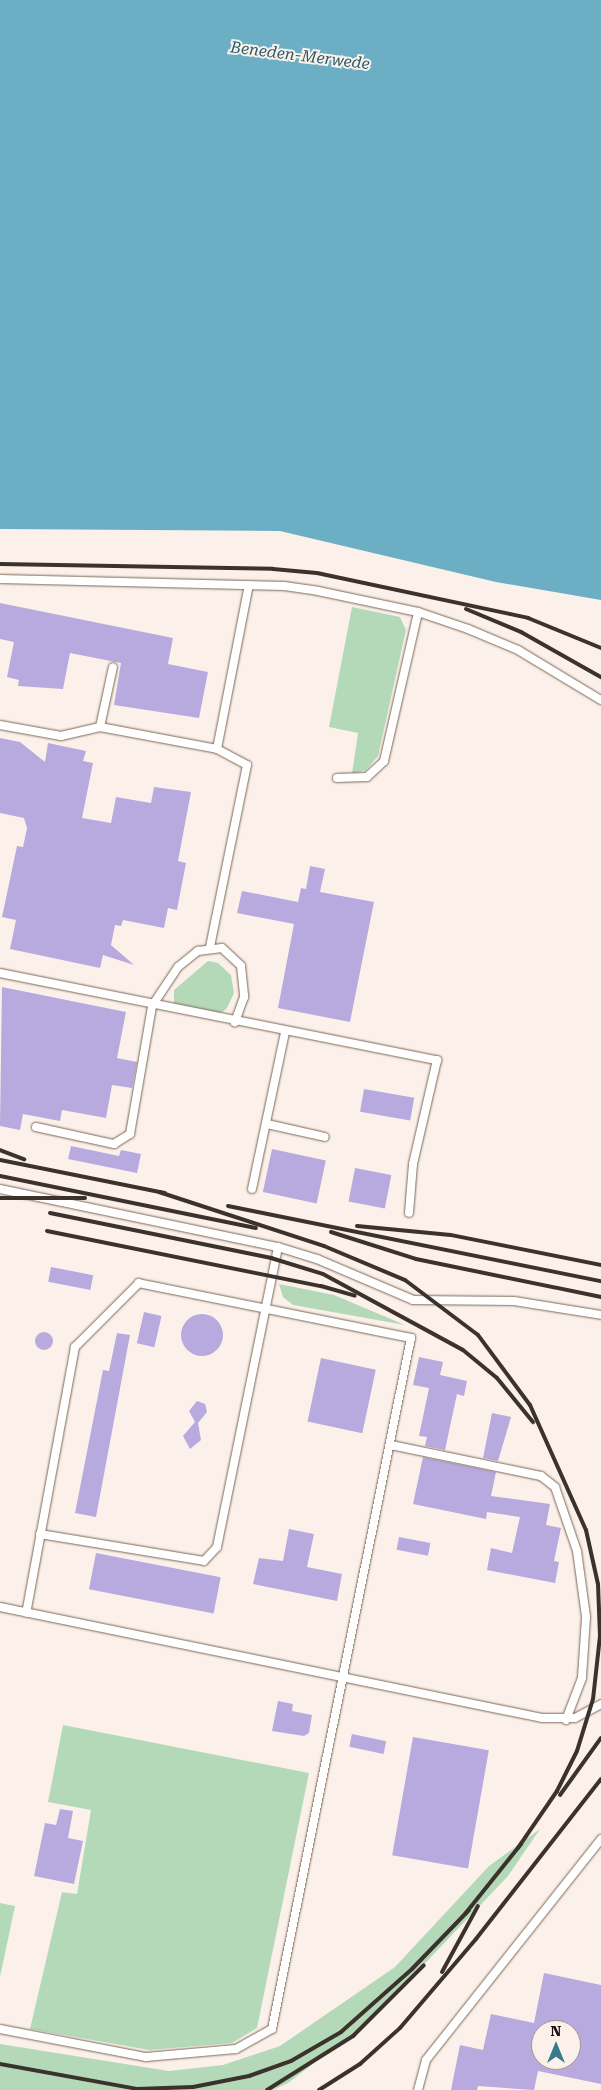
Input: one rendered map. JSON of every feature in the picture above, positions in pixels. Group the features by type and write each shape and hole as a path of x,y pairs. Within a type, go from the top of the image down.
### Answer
{"lane":[{"path":"0,579 249,585 318,591 418,612 518,650 601,700"},
{"path":"217,749 249,585"},
{"path":"337,778 367,777 384,761 418,612"},
{"path":"100,727 113,667"},
{"path":"0,725 61,736 100,727 217,749 247,765 210,947"},
{"path":"36,1127 114,1144 130,1134 152,1006 178,967 210,947 222,948 241,966 244,997 235,1022"},
{"path":"0,973 152,1006 437,1060 413,1164 410,1213"},
{"path":"252,1190 285,1032"},
{"path":"267,1124 326,1138"},
{"path":"0,1189 278,1247 317,1259 413,1300 531,1303 601,1315"},
{"path":"40,1534 204,1561 217,1547 278,1247"},
{"path":"0,2029 146,2057 236,2049 272,2029 412,1338 139,1283 75,1347 26,1613"},
{"path":"391,1445 541,1476 555,1488 577,1551 586,1617 582,1678 566,1720"},
{"path":"0,1607 342,1678 566,1720 586,1715 601,1704"},
{"path":"418,2090 426,2060 601,1839"}],"green space":[{"path":"352,607 400,617 406,630 378,756 366,770 352,774 358,733 329,727"},
{"path":"208,961 218,963 231,975 234,993 227,1008 221,1013 174,1004 174,990"},
{"path":"279,1284 334,1295 405,1325 293,1305 283,1297"},
{"path":"63,1725 309,1773 257,2028 232,2043 149,2050 30,2029 62,1892 77,1894 91,1810 48,1802"},
{"path":"540,1829 508,1876 372,2019 288,2083 273,2090 0,2090 0,2044 169,2071 223,2065 280,2046 395,1967 489,1866"},
{"path":"0,1903 15,1906 0,1977"}],"water":[{"name":"Beneden-Merwede","path":"0,0 601,0 601,600 496,582 280,531 0,529"}],"building":[{"path":"0,603 173,638 168,664 208,672 199,718 114,705 121,663 70,653 63,689 18,686 19,680 7,677 14,642 0,639"},
{"path":"0,738 20,742 45,762 48,743 86,751 83,761 93,763 82,818 111,823 116,797 151,803 154,787 191,792 178,861 186,863 177,910 168,908 164,928 123,920 121,926 115,925 111,945 134,965 103,955 100,968 10,949 16,920 2,917 17,846 23,847 27,828 24,818 0,813"},
{"path":"310,866 325,869 320,892 374,902 350,1022 278,1008 294,924 237,913 242,891 298,902 301,888 306,889"},
{"path":"2,987 126,1012 117,1058 137,1062 132,1088 112,1085 106,1118 62,1110 60,1121 23,1114 20,1130 0,1126"},
{"path":"364,1089 414,1098 410,1121 360,1112"},
{"path":"71,1146 119,1156 121,1150 141,1154 137,1173 68,1159"},
{"path":"272,1149 326,1160 317,1203 263,1192"},
{"path":"355,1168 391,1175 385,1208 349,1201"},
{"path":"51,1267 93,1275 90,1290 48,1282"},
{"path":"144,1312 162,1316 154,1347 137,1343"},
{"path":"206,1314 214,1317 220,1323 223,1335 220,1347 214,1353 198,1356 190,1353 184,1347 181,1331 184,1323 190,1317"},
{"path":"40,1332 48,1332 53,1337 51,1348 40,1350 35,1345 35,1337"},
{"path":"117,1333 130,1335 96,1517 75,1513 103,1370 109,1371"},
{"path":"419,1357 443,1362 440,1375 467,1381 464,1396 457,1394 445,1450 425,1446 427,1437 419,1436 429,1388 413,1385"},
{"path":"321,1358 376,1370 362,1433 307,1422"},
{"path":"197,1401 205,1404 207,1412 198,1423 201,1440 190,1449 183,1436 195,1422 189,1411"},
{"path":"492,1413 511,1417 498,1461 483,1458"},
{"path":"423,1457 496,1472 491,1496 550,1504 546,1525 561,1528 554,1561 559,1562 555,1583 487,1570 491,1548 512,1553 520,1517 487,1512 486,1519 413,1504"},
{"path":"289,1529 314,1534 307,1567 342,1574 337,1601 253,1584 259,1558 283,1561"},
{"path":"399,1537 430,1543 428,1556 397,1550"},
{"path":"96,1553 221,1577 214,1614 89,1589"},
{"path":"278,1701 293,1704 292,1711 312,1715 309,1733 304,1736 272,1731"},
{"path":"352,1734 386,1741 384,1754 349,1747"},
{"path":"413,1737 489,1750 468,1869 392,1855"},
{"path":"60,1809 73,1811 68,1838 83,1841 74,1884 34,1876 45,1823 56,1825"},
{"path":"544,1973 601,1985 601,2084 538,2071 534,2090 478,2086 477,2090 451,2090 460,2045 483,2050 491,2014 531,2022 531,2070 581,2070 581,2020 535,2020"}],"railway":[{"path":"0,564 273,569 317,573 528,618 601,648"},
{"path":"466,609 521,632 601,677"},
{"path":"0,1150 24,1159"},
{"path":"0,1160 165,1193"},
{"path":"0,1176 256,1228"},
{"path":"159,1192 324,1246 405,1280 478,1335 530,1405 586,1530 598,1584 600,1636 593,1699 577,1751 557,1791 518,1848"},
{"path":"0,1198 85,1198"},
{"path":"228,1206 601,1281"},
{"path":"50,1213 271,1258 323,1274 463,1350 497,1378 533,1422"},
{"path":"357,1226 451,1235 601,1265"},
{"path":"47,1231 321,1286 355,1296"},
{"path":"331,1232 416,1259 601,1297"},
{"path":"560,1795 601,1738"},
{"path":"319,2090 360,2064 400,2028 476,1939 601,1779"},
{"path":"465,1914 521,1844"},
{"path":"442,1972 478,1906"},
{"path":"0,2064 137,2089 193,2087 249,2076 291,2061 341,2032 412,1969 469,1910"},
{"path":"267,2090 353,2036 424,1965"}]}
